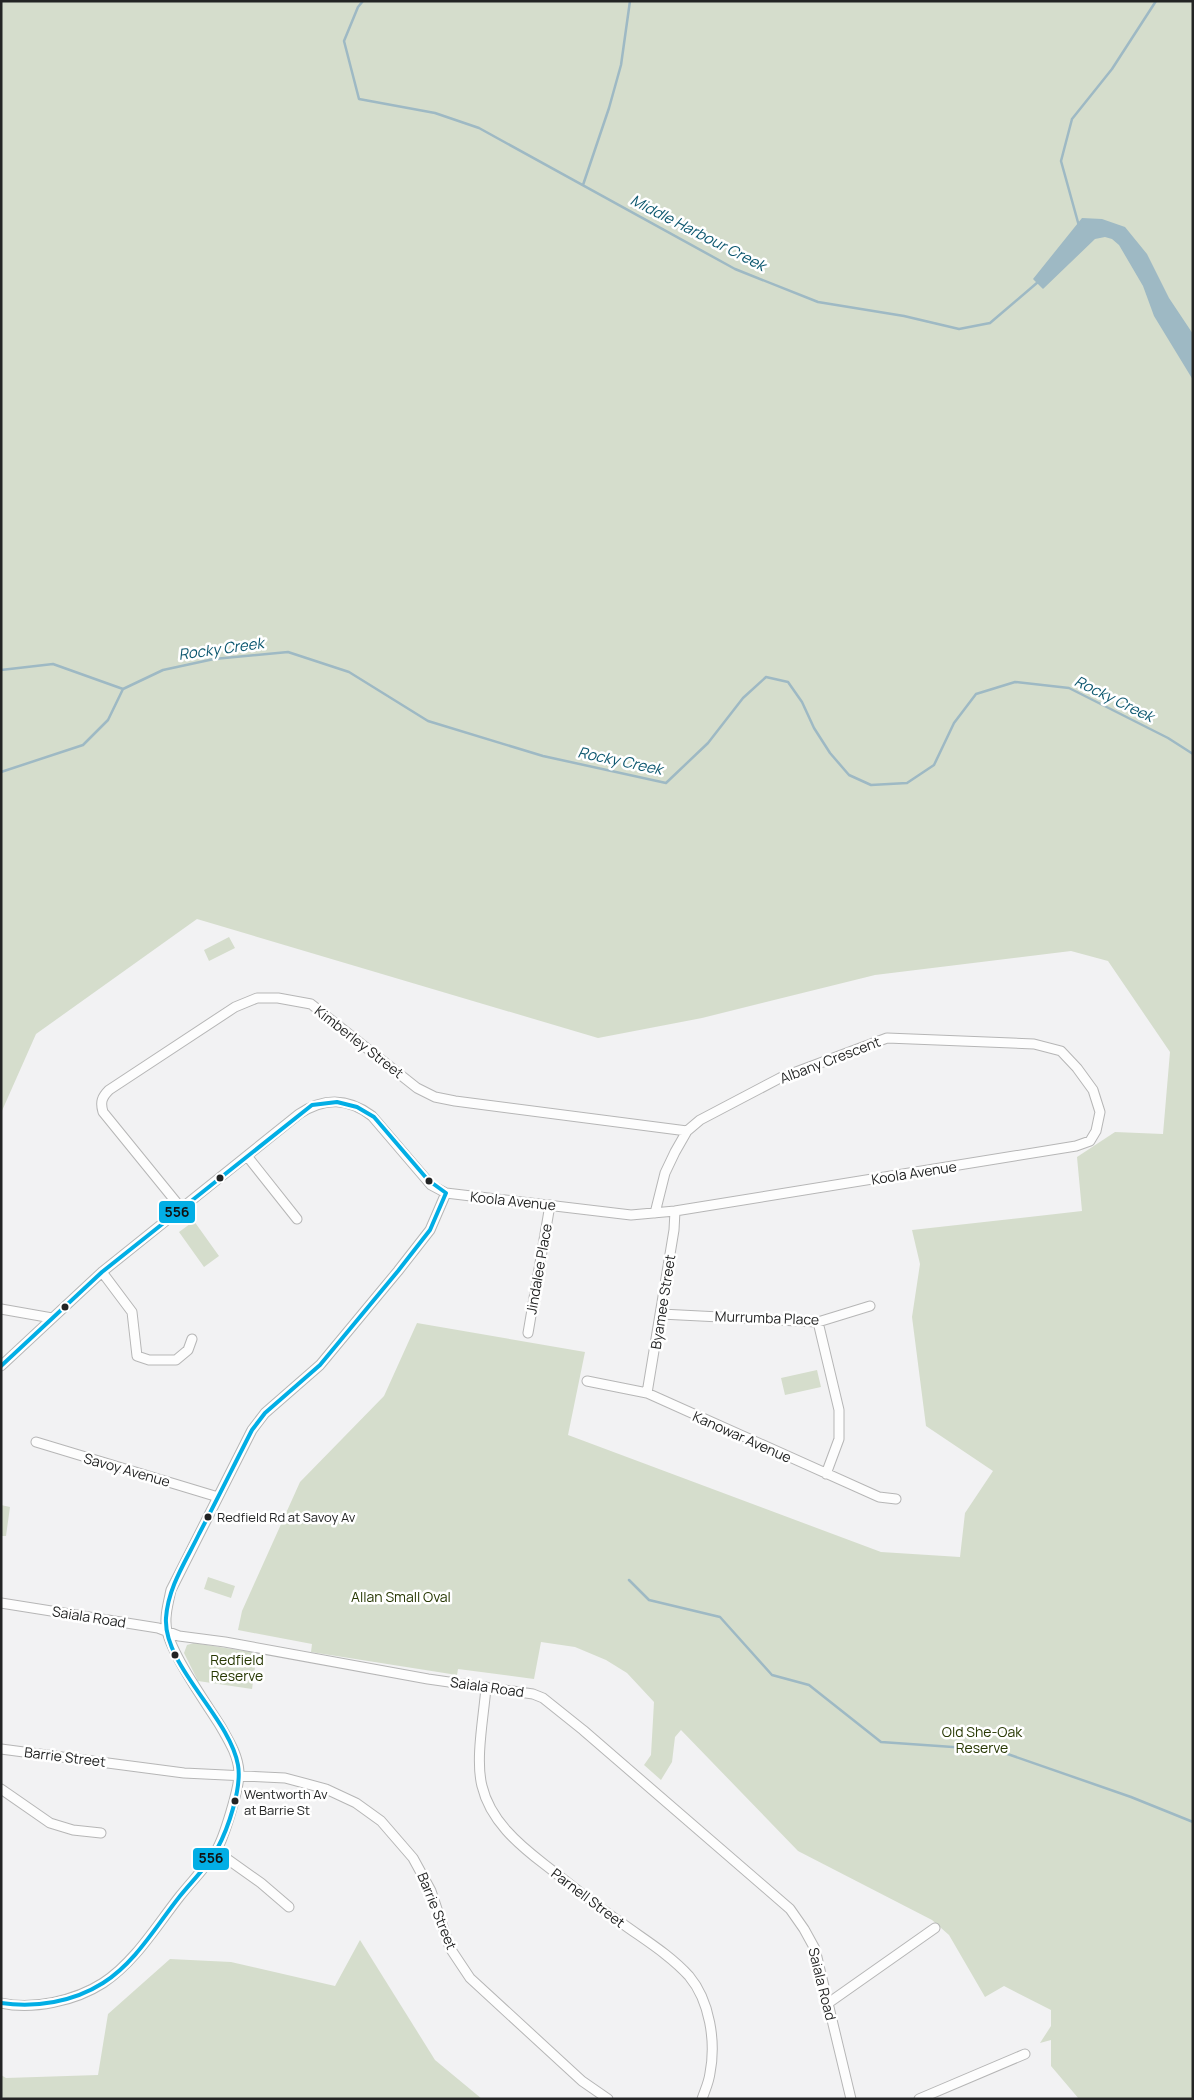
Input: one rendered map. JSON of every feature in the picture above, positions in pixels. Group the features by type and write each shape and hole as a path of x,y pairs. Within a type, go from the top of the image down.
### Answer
{"street":[{"name":"Kimberley Street","path":"181,1208 103,1112 101,1103 103,1096 109,1090 235,1007 257,998 278,998 311,1004 410,1083 435,1097 687,1131"},
{"name":"Albany Crescent","path":"655,1213 665,1173 674,1152 687,1131 700,1120 780,1078 887,1038 1034,1044 1061,1051 1078,1068 1093,1090 1100,1112 1096,1131 1090,1141"},
{"name":"Koola Avenue","path":"1,1366 102,1272 312,1106 338,1102 362,1108 372,1116 427,1181 446,1193 631,1215 675,1211 966,1165 1076,1146 1090,1141"},
{"path":"247,1156 297,1219"},
{"path":"1,2003 22,2005 50,2002 80,1995 103,1983 114,1975 138,1950 216,1851 239,1775 236,1756 232,1746 185,1667 168,1632 167,1611 172,1590 252,1430 266,1413 320,1365 398,1272 430,1230 446,1193"},
{"name":"Jindalee Place","path":"528,1333 550,1205"},
{"name":"Byamee Street","path":"647,1393 674,1230 675,1211"},
{"path":"102,1272 132,1312 137,1356 149,1360 176,1360 188,1350 192,1339"},
{"name":"Murrumba Place","path":"661,1314 818,1322 870,1306"},
{"path":"1,1309 52,1318"},
{"path":"818,1322 839,1410 839,1439 826,1474"},
{"name":"Kanowar Avenue","path":"587,1381 647,1393 879,1497 896,1499"},
{"name":"Savoy Avenue","path":"36,1442 218,1497"},
{"name":"Saiala Road","path":"1,1603 158,1628 179,1636 533,1694 543,1698 583,1730 790,1909 815,1949 851,2099"},
{"name":"Parnell Street","path":"486,1687 480,1754 482,1786 496,1818 519,1845 621,1924 655,1946 688,1976 700,1992 708,2014 712,2053 710,2074 702,2099"},
{"name":"Barrie Street","path":"1,1749 184,1772 285,1778 312,1784 356,1803 380,1821 404,1846 424,1874 450,1948 470,1978 582,2081 608,2099"},
{"path":"1,1789 50,1823 73,1830 101,1833"},
{"path":"216,1851 261,1883 289,1907"},
{"path":"828,2004 935,1928"},
{"path":"919,2099 1025,2054"}],"green space":[{"path":"1,1 1193,1 1193,2099 1079,2099 1051,2066 1051,2040 1040,2043 1051,2026 1051,2010 1004,1986 985,1997 949,1935 932,1920 798,1851 681,1730 675,1737 672,1762 661,1780 644,1765 651,1755 654,1702 627,1673 606,1660 575,1647 541,1642 534,1679 458,1669 457,1675 311,1652 312,1644 238,1630 242,1611 300,1482 384,1396 417,1323 585,1352 568,1435 881,1552 960,1557 965,1513 993,1471 926,1426 912,1317 920,1264 912,1230 1082,1211 1077,1157 1115,1132 1163,1134 1170,1052 1108,961 1071,951 875,975 702,1018 598,1038 197,919 36,1034 1,1113"},
{"path":"229,937 235,948 209,961 204,950"},
{"path":"194,1221 219,1256 204,1267 179,1232"},
{"path":"817,1370 821,1387 785,1395 781,1378"},
{"path":"1,1505 10,1507 6,1536 1,1536"},
{"path":"208,1577 235,1586 231,1598 204,1589"},
{"name":"Redfield Reserve","path":"194,1643 257,1653 252,1689 198,1681 184,1653 187,1645"},
{"path":"360,1940 435,2060 482,2099 1,2099 1,2075 6,2078 98,2075 108,2014 170,1959 231,1962 335,1986"}],"water":[{"path":"1082,218 1102,219 1125,227 1147,254 1169,298 1193,334 1193,380 1154,316 1143,286 1119,245 1112,239 1105,237 1095,239 1043,289 1033,279"}],"waterway":[{"name":"Middle Harbour Creek","path":"363,1 358,7 344,41 359,99 435,113 479,128 735,269 818,302 904,316 959,329 990,323 1038,282"},
{"path":"583,185 609,108 621,65 630,1"},
{"path":"1079,226 1061,161 1072,119 1112,69 1156,1"},
{"name":"Rocky Creek","path":"1,772 83,745 108,720 123,689 163,670 214,659 288,652 349,672 428,721 543,756 666,783 708,743 743,698 766,677 788,682 802,702 814,728 830,753 849,775 871,785 907,783 934,765 954,723 976,694 1015,682 1069,688 1168,738 1193,754"},
{"path":"1,670 53,664 123,689"},
{"path":"629,1580 649,1600 720,1617 772,1675 809,1685 881,1742 996,1750 1131,1797 1193,1822"}],"transit line":[{"name":"556","path":"1,1366 102,1272 312,1105 337,1102 357,1107 374,1117 428,1180 446,1193 430,1230 398,1271 320,1365 265,1413 252,1430 183,1564 170,1596 166,1618 168,1636 175,1654 185,1673 223,1729 238,1765 239,1774 236,1796 217,1849 136,1954 126,1965 103,1983 79,1995 54,2002 27,2005 1,2003"}],"place":[{"name":"Redfield Rd at Savoy Av","path":"208,1517"},
{"name":"Wentworth Av at Barrie St","path":"235,1801"}],"park label":[{"name":"Allan Small Oval","path":"401,1597"},
{"name":"Old She-Oak Reserve","path":"982,1740"}]}
